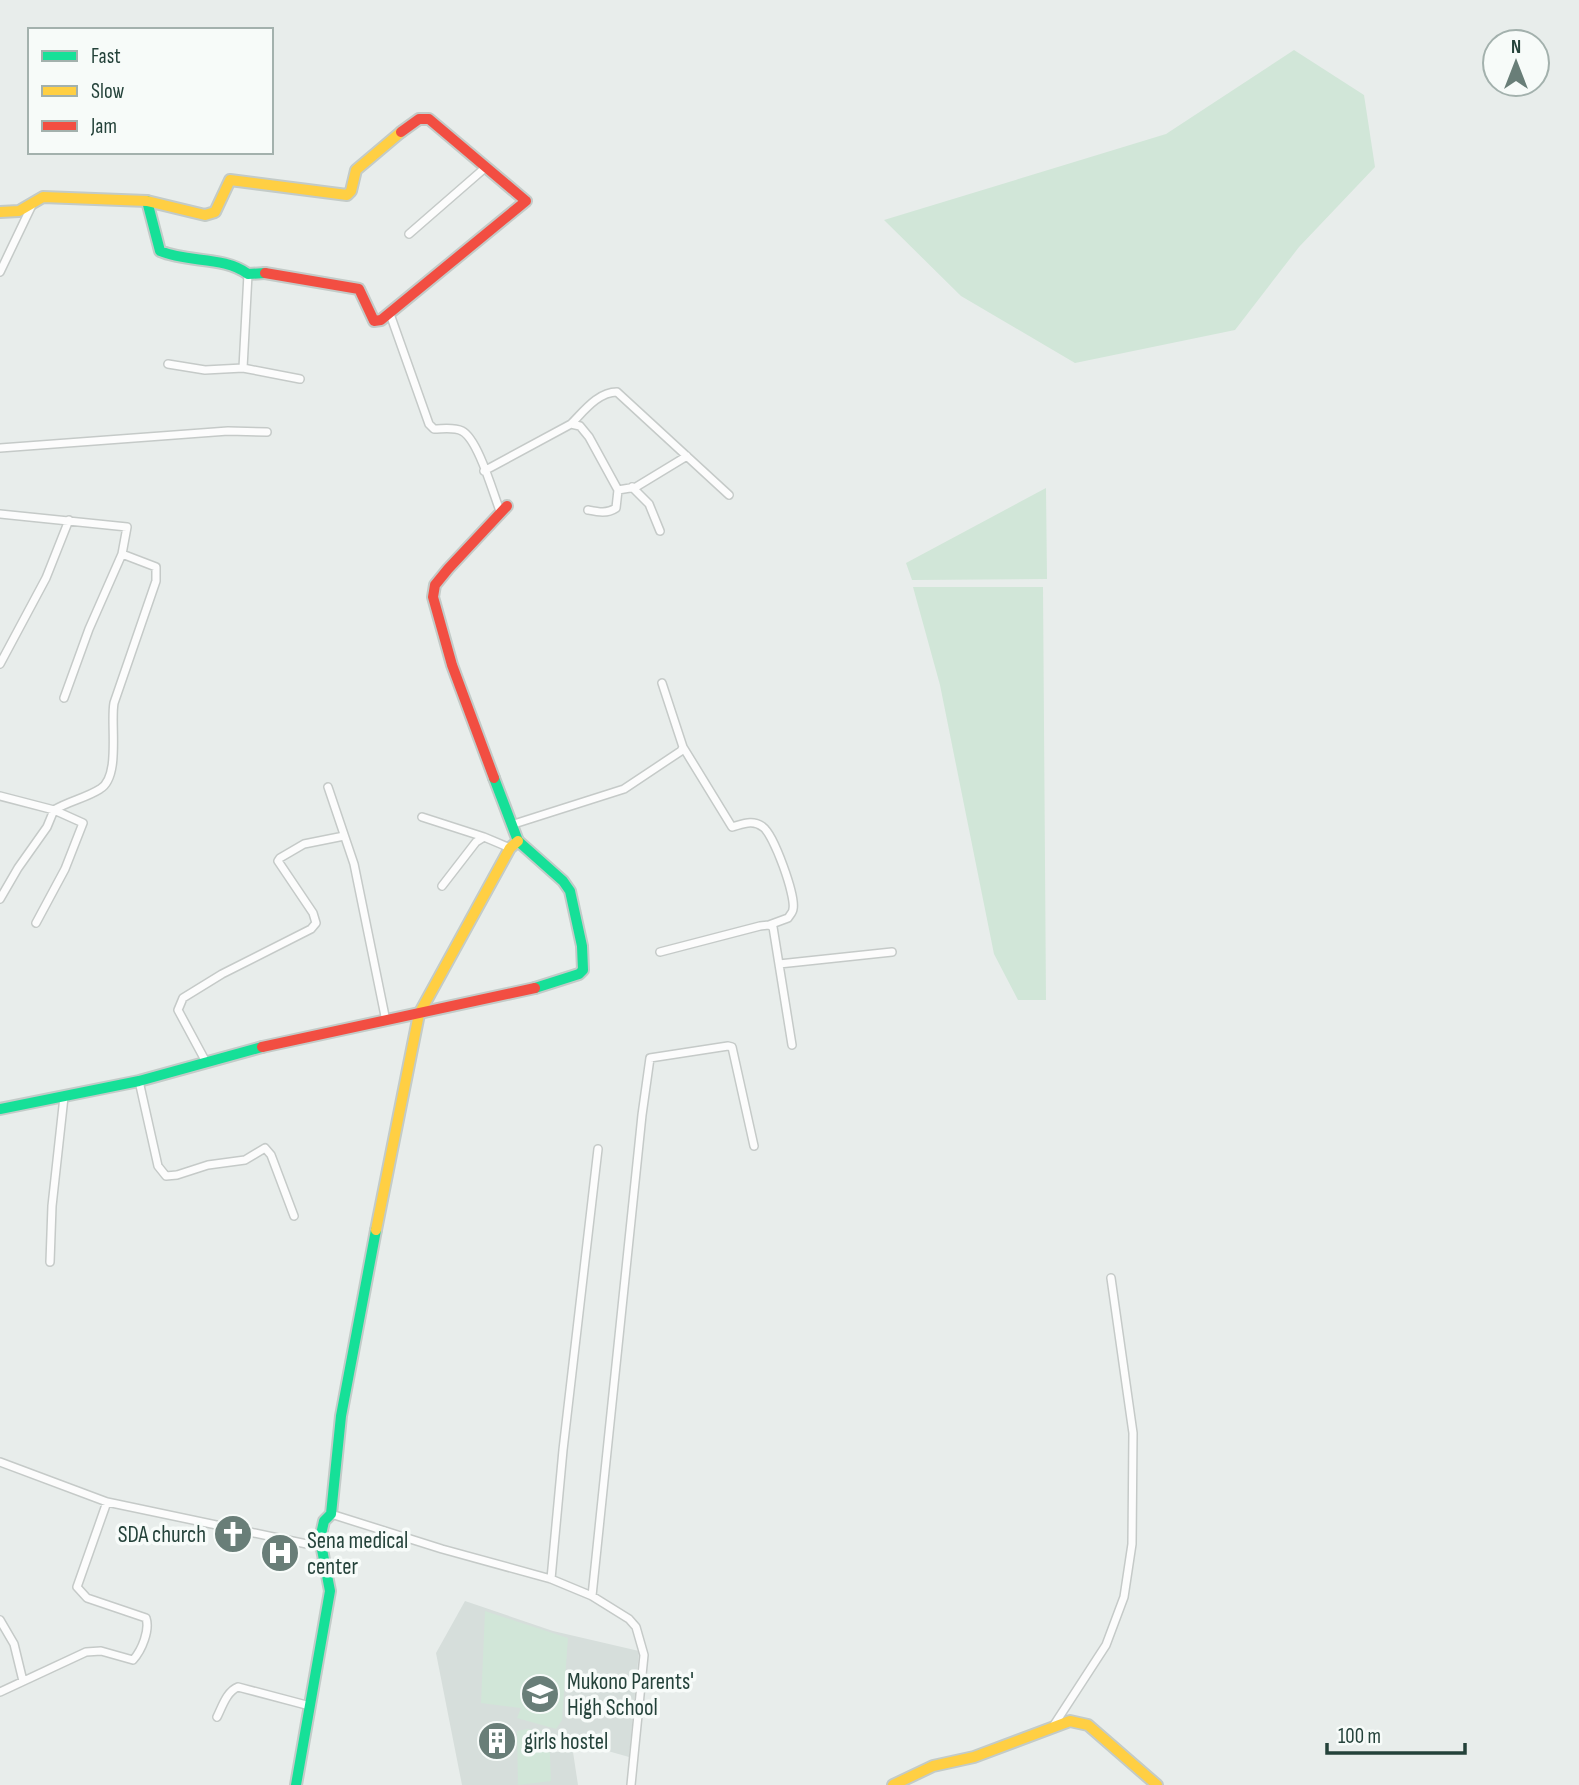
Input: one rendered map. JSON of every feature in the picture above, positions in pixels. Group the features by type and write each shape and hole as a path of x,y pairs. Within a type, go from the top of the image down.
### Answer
{"street":[{"path":"0,212 19,211 43,197 146,201 205,215 215,212 222,200 226,183 230,180 347,195 352,191 355,170 419,119 429,119 526,201 390,314 374,321 359,289 271,272 248,274 237,266 174,257 160,251 146,201"},
{"path":"409,234 486,167"},
{"path":"0,272 33,203"},
{"path":"243,368 248,274"},
{"path":"296,1785 330,1591 328,1566 321,1547 320,1531 324,1520 331,1514 341,1416 352,1352 419,1014 439,974 514,845 513,824 453,664 433,597 435,585 503,509 484,471 478,450 469,436 462,430 434,429 429,424 390,314"},
{"path":"167,364 205,370 243,368 300,379"},
{"path":"484,471 571,424 609,392 617,392 729,495"},
{"path":"571,424 580,426 589,437 618,490 616,508 612,511 588,510"},
{"path":"0,448 228,431 267,432"},
{"path":"618,490 632,487 687,456"},
{"path":"632,487 649,504 660,531"},
{"path":"0,514 127,527 122,554 89,629 64,698"},
{"path":"0,664 46,578 69,520"},
{"path":"0,899 47,827 54,810 102,788 108,780 113,751 114,703 158,570 122,554"},
{"path":"660,952 769,925 788,918 793,909 792,894 771,836 763,826 751,822 732,827 683,747 662,683"},
{"path":"513,824 624,789 683,747"},
{"path":"328,787 354,864 386,1021"},
{"path":"0,796 54,810 83,823 65,869 36,923"},
{"path":"0,1110 139,1081 270,1045 532,989 579,974 583,970 582,946 570,891 563,880 514,845 422,817"},
{"path":"206,1062 178,1010 179,1004 222,974 311,929 316,923 313,913 278,861 279,858 304,844 344,836"},
{"path":"442,886 476,842 484,837"},
{"path":"769,925 773,927 792,1045"},
{"path":"779,964 892,952"},
{"path":"592,1596 650,1058 732,1047 754,1146"},
{"path":"139,1081 158,1166 162,1173 166,1176 177,1175 208,1165 245,1160 265,1148 271,1154 294,1216"},
{"path":"50,1262 52,1206 64,1097"},
{"path":"551,1579 564,1436 598,1149"},
{"path":"1054,1725 1106,1645 1124,1597 1132,1544 1133,1433 1111,1279"},
{"path":"0,1462 107,1502 321,1547"},
{"path":"0,1692 86,1653 102,1651 133,1660 137,1656 148,1627 146,1618 87,1598 77,1587 107,1502"},
{"path":"331,1514 455,1553 551,1579 592,1596 629,1619 636,1627 645,1655 631,1785"},
{"path":"0,1620 14,1644 23,1681"},
{"path":"217,1717 232,1689 238,1687 310,1706"},
{"path":"893,1785 933,1766 974,1756 1070,1721 1088,1725 1157,1785"}],"shaded area":[{"name":"Mukono Parents' High School","path":"465,1601 553,1631 639,1651 629,1757 555,1736 556,1752 573,1752 578,1785 462,1785 436,1653"}],"green space":[{"path":"1294,50 1364,95 1375,167 1299,247 1235,330 1075,363 961,296 884,220 1166,134"},
{"path":"1046,488 1047,579 912,580 906,563"},
{"path":"913,587 1043,587 1046,1000 1018,1000 994,954 940,685"},
{"path":"485,1611 568,1638 562,1720 556,1729 517,1718 521,1708 481,1703"},
{"path":"528,1729 546,1732 551,1781 518,1785 517,1731"}],"traffic: fast":[{"path":"147,201 160,251 228,264 248,274 265,273"},
{"path":"494,778 518,841 563,881 570,891 582,946 583,970 579,974 535,988"},
{"path":"0,1109 139,1081 262,1047"},
{"path":"296,1785 330,1591 320,1539 324,1521 331,1514 341,1416 376,1230"}],"traffic: slow":[{"path":"0,212 19,211 43,197 147,201 205,215 215,212 230,180 347,195 351,191 356,170 401,132"},
{"path":"376,1230 419,1014 510,848 518,841"},
{"path":"893,1785 933,1766 974,1757 1070,1721 1088,1725 1157,1785"}],"traffic: jam":[{"path":"265,273 359,289 374,321 381,320 526,201 429,119 419,119 401,132"},
{"path":"494,778 452,665 433,597 435,585 448,569 507,506"},
{"path":"262,1047 535,988"}],"place":[{"name":"SDA church","path":"233,1534"},
{"name":"Sena medical center","path":"280,1553"},
{"name":"Mukono Parents' High School","path":"540,1694"},
{"name":"girls hostel","path":"497,1741"}]}
